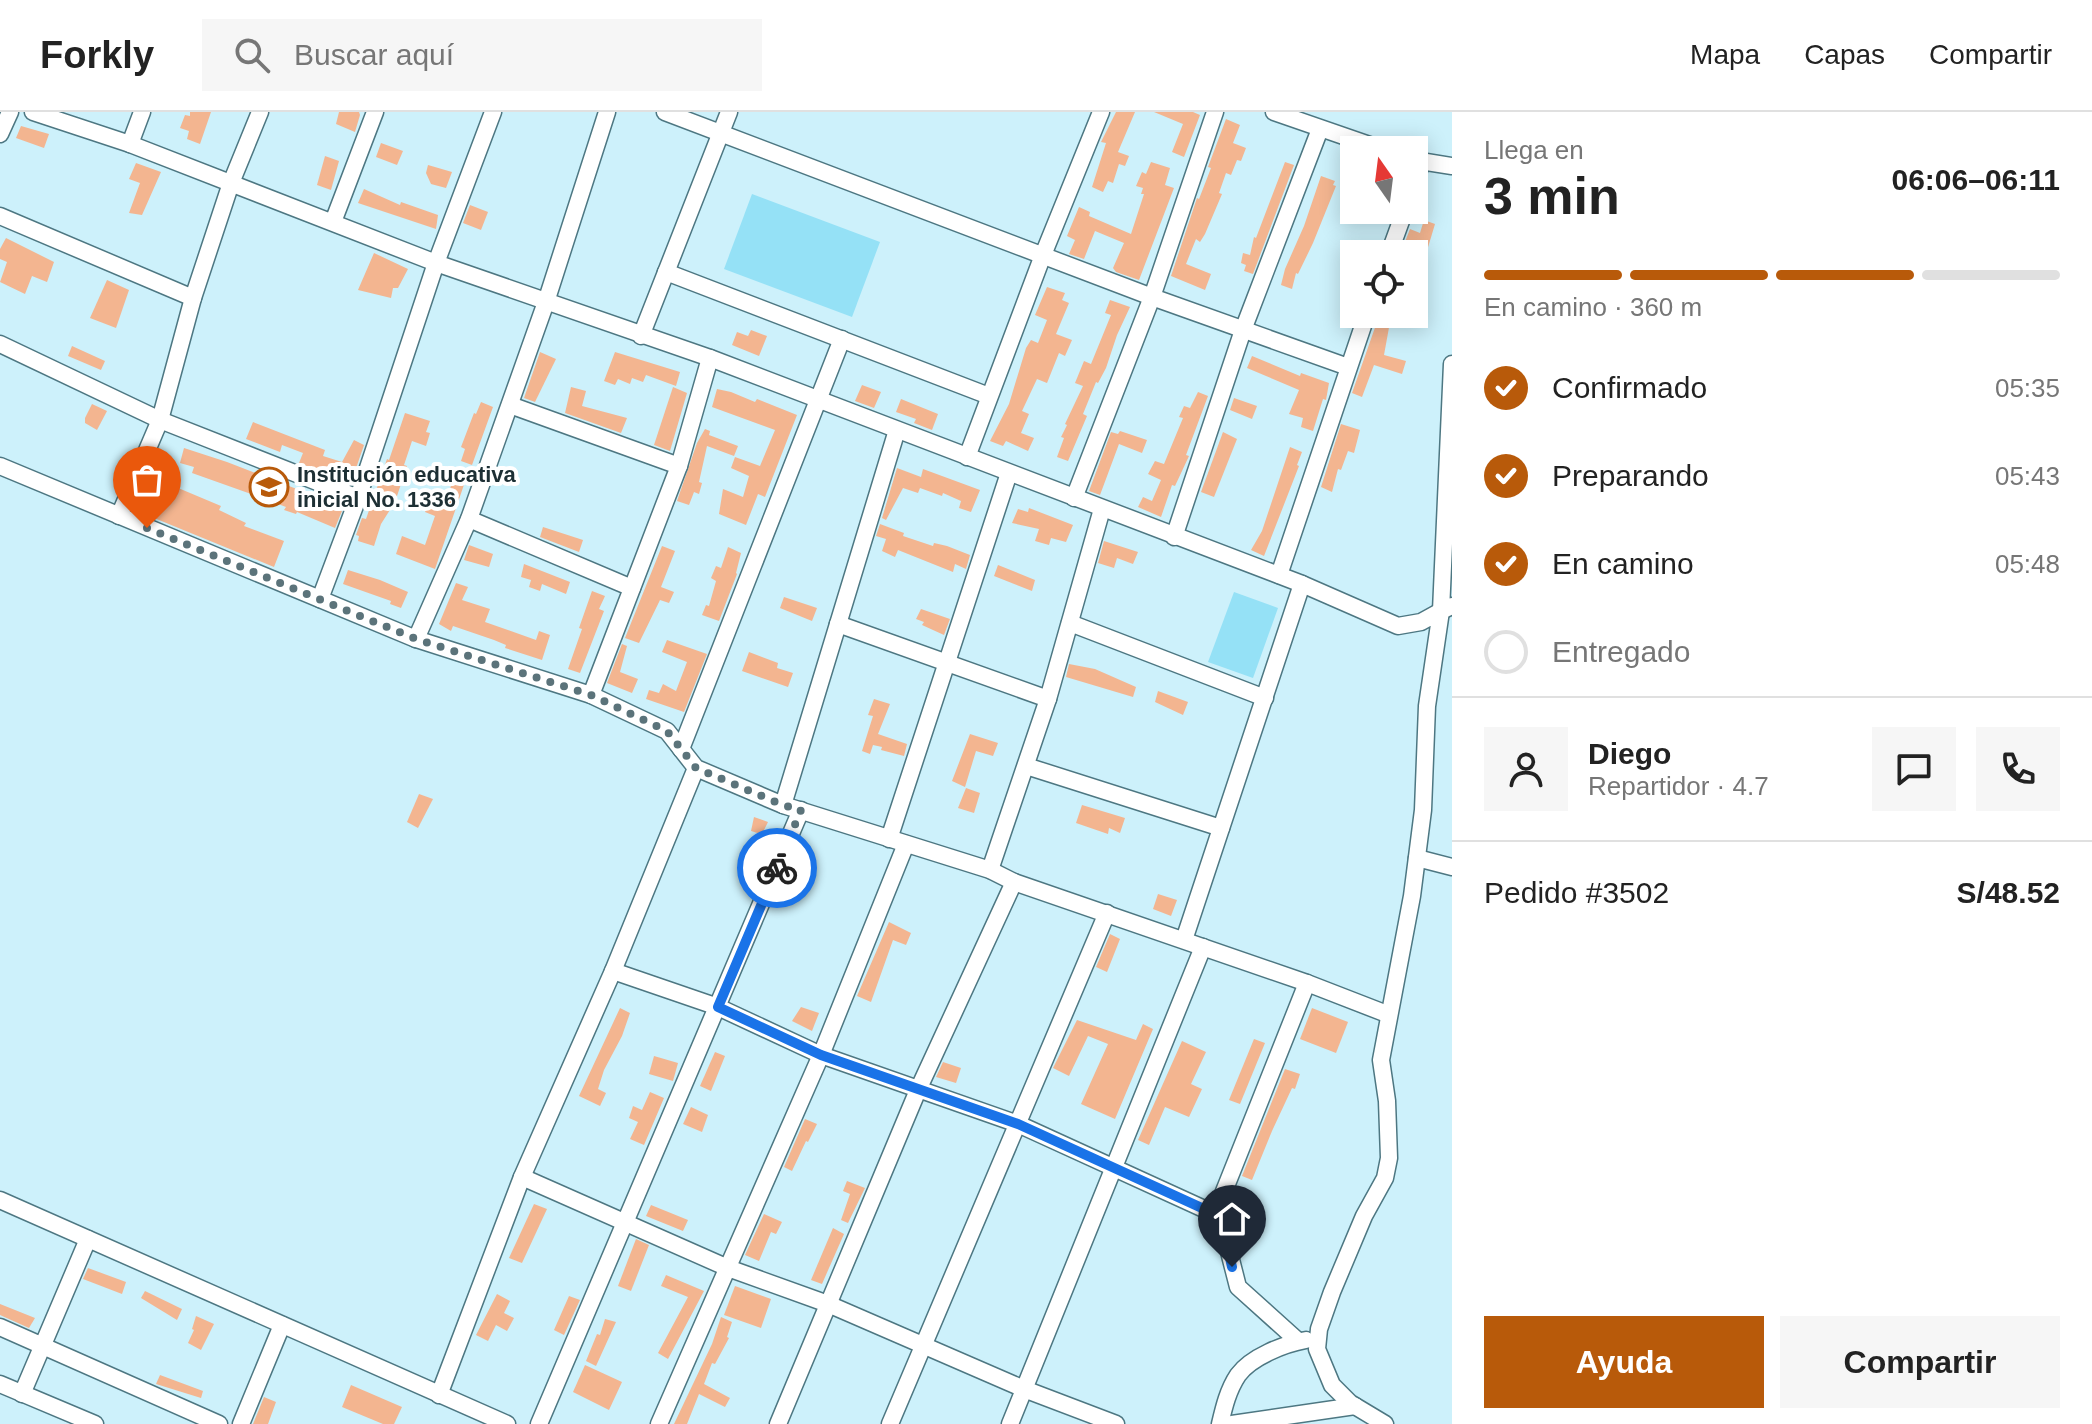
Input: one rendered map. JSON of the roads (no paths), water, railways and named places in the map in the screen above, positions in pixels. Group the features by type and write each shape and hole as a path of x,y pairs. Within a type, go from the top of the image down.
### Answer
{"street":[{"path":"0,134 10,112"},
{"path":"33,112 130,144 436,263 710,358 1279,575 1398,626 1421,622 1447,609"},
{"path":"130,144 142,112"},
{"path":"119,516 160,420 193,298 231,183 260,112"},
{"path":"333,222 375,112"},
{"path":"320,599 358,498 436,263 493,112"},
{"path":"416,639 469,519 546,302 607,112"},
{"path":"665,112 1152,297 1348,367"},
{"path":"641,336 729,112"},
{"path":"967,457 1101,112"},
{"path":"1074,498 1152,297 1215,112"},
{"path":"1274,112 1341,136"},
{"path":"1174,537 1243,330 1320,129"},
{"path":"1428,162 1452,166"},
{"path":"0,216 193,298"},
{"path":"666,272 989,396"},
{"path":"1279,575 1362,328"},
{"path":"681,749 842,339"},
{"path":"0,344 160,420 358,498"},
{"path":"591,695 679,466 710,358"},
{"path":"1385,1424 1355,1406 1332,1385 1317,1349 1332,1292 1364,1216 1385,1178 1387,1101 1381,1060 1387,1014 1412,896 1423,810 1427,706 1447,609 1452,364"},
{"path":"510,405 679,466"},
{"path":"783,805 897,430"},
{"path":"0,466 416,639 591,695 667,731 696,768 783,805 990,870 1014,882 1307,983 1387,1014"},
{"path":"889,839 1009,473"},
{"path":"990,870 1048,699 1102,509"},
{"path":"469,519 632,588"},
{"path":"1184,940 1302,584"},
{"path":"1070,623 1265,698"},
{"path":"838,624 1048,699"},
{"path":"1026,766 1221,828"},
{"path":"439,1395 522,1177 613,971 696,768"},
{"path":"539,1424 801,810"},
{"path":"659,1424 821,1055 906,844"},
{"path":"1417,858 1452,867"},
{"path":"778,1424 918,1090 1014,882"},
{"path":"890,1424 1107,913"},
{"path":"1010,1424 1203,947"},
{"path":"613,971 718,1007 821,1055 1018,1124 1215,1214 1226,1240 1238,1287 1298,1341"},
{"path":"1215,1214 1307,983"},
{"path":"522,1177 728,1268 828,1304 1024,1389 1116,1424"},
{"path":"0,1200 507,1424"},
{"path":"22,1394 88,1239"},
{"path":"241,1424 282,1325"},
{"path":"0,1327 219,1424"},
{"path":"1220,1424 1227,1397 1239,1373 1263,1355 1298,1341 1318,1338"},
{"path":"0,1384 95,1424"},
{"path":"1232,1424 1355,1406"}],"place":[{"name":"Institución educativa inicial No. 1336","path":"269,487"}]}
